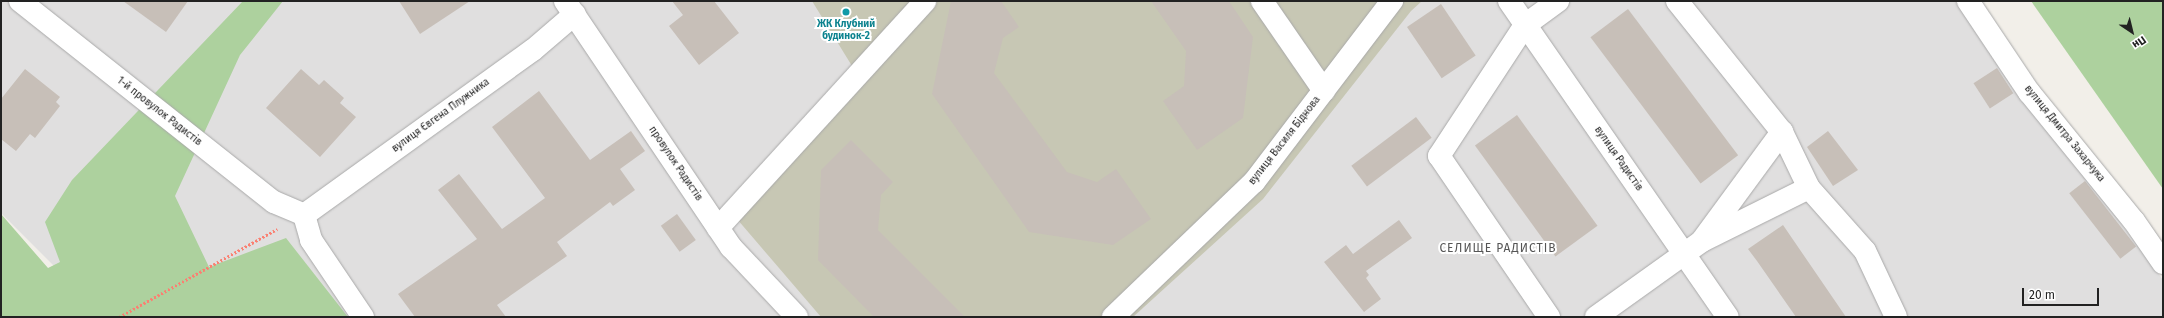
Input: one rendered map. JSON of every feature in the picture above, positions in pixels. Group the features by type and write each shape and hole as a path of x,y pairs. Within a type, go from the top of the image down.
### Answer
{"street":[{"name":"1-й провулок Радистів","path":"20,1 274,202 304,215"},
{"path":"718,228 926,1"},
{"path":"1262,1 1324,91"},
{"name":"вулиця Василя Біднова","path":"1113,317 1254,182 1392,1"},
{"name":"вулиця Радистів","path":"1508,1 1728,317"},
{"path":"1549,317 1439,156 1526,25 1558,1"},
{"path":"1677,1 1782,132 1809,188 1865,251 1896,317"},
{"name":"вулиця Дмитра Захарчука","path":"1968,1 2029,92 2134,220 2163,263"},
{"name":"вулиця Євгена Плужника","path":"304,215 533,50 570,8"},
{"name":"провулок Радистів","path":"570,8 731,247 797,317"},
{"path":"1702,241 1782,132"},
{"path":"1596,317 1702,241 1809,188"},
{"path":"304,215 311,240 363,317"}],"path":[{"path":"119,317 304,215"}],"shaded area":[{"path":"1,1 1960,1 2072,157 2163,280 2163,317 119,317 93,305 1,213"},
{"path":"812,1 1422,1 1411,11 1263,199 1133,317 821,317 725,205 852,66"}],"green space":[{"path":"243,1 283,1 240,55 175,196 209,267 286,238 348,317 1,317 1,214 48,268 60,262 45,222 72,180"},
{"path":"2031,1 2163,1 2163,189"}],"building":[{"path":"123,1 188,1 166,32"},
{"path":"399,1 470,1 420,34"},
{"path":"672,1 714,1 739,33 699,65 669,26 683,15"},
{"path":"951,1 1001,1 1019,27 1003,38 994,73 1067,172 1097,182 1116,169 1151,219 1113,245 1029,232 932,94"},
{"path":"1151,1 1229,1 1253,37 1243,118 1197,150 1163,101 1184,86 1186,51"},
{"path":"1441,4 1476,55 1442,78 1407,27"},
{"path":"1628,9 1738,155 1701,183 1590,37"},
{"path":"1997,68 2013,93 1990,108 1974,83"},
{"path":"25,69 60,97 56,102 60,106 35,138 30,134 16,151 1,139 1,99"},
{"path":"301,69 319,85 324,80 344,98 340,103 356,117 320,157 266,108"},
{"path":"539,91 590,160 631,131 645,151 620,169 635,190 613,206 610,202 557,242 567,256 497,305 506,317 415,317 398,294 477,239 438,190 459,174 502,229 545,198 492,127"},
{"path":"1517,115 1598,226 1555,256 1475,146"},
{"path":"1416,117 1432,138 1367,187 1351,166"},
{"path":"1828,131 1858,170 1833,186 1807,147"},
{"path":"851,140 893,182 881,195 878,230 965,317 874,317 818,260 821,170"},
{"path":"2085,181 2136,246 2120,259 2069,193"},
{"path":"677,214 696,240 680,252 661,226"},
{"path":"1399,220 1412,238 1366,271 1369,275 1366,278 1381,299 1364,312 1324,262 1346,245 1353,254"},
{"path":"1783,225 1846,317 1796,317 1748,249"}],"place":[{"name":"ЖК Клубний будинок-2","path":"846,12"}],"district":[{"name":"СЕЛИЩЕ РАДИСТІВ","path":"1498,249"}]}
